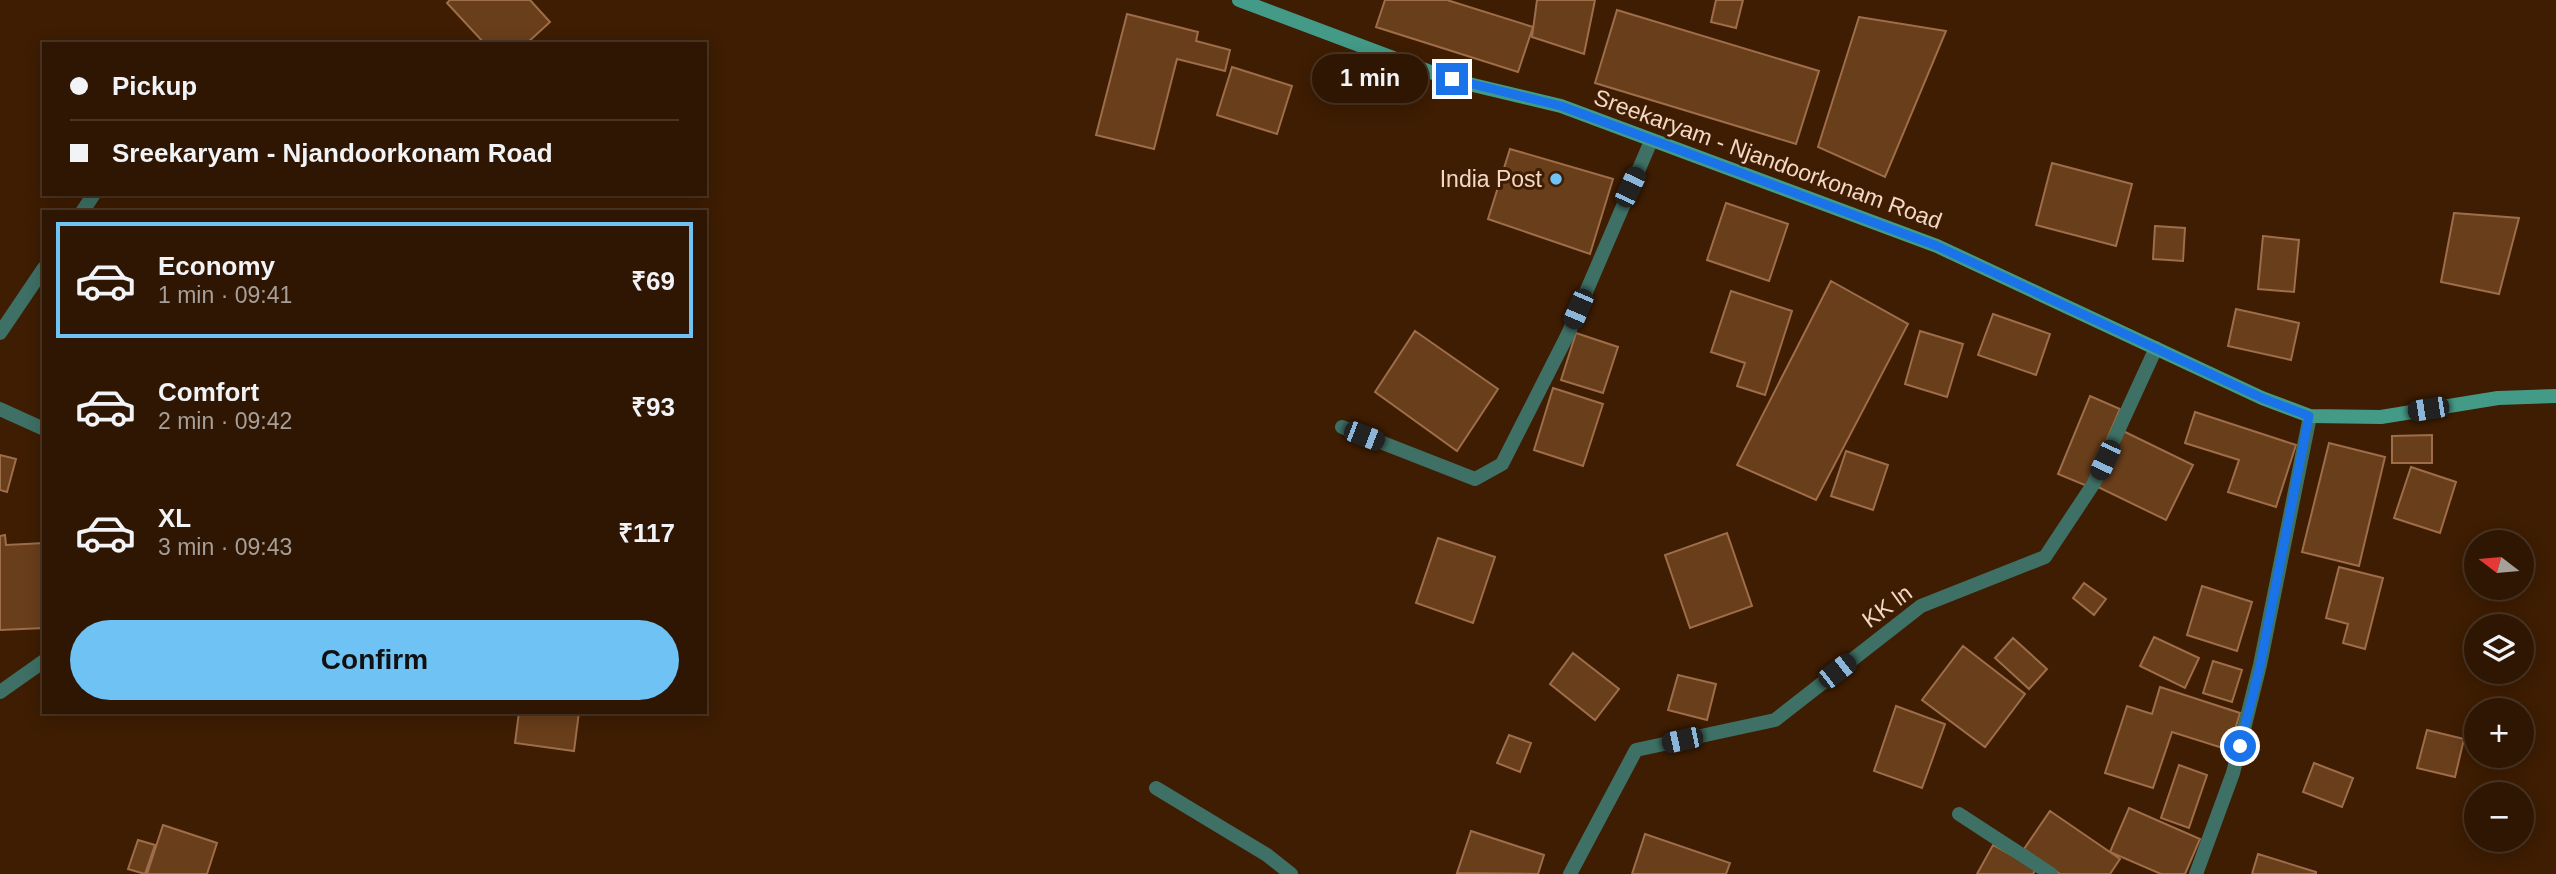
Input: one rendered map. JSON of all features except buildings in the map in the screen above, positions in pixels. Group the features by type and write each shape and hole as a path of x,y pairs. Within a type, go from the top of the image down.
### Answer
{"main road":[{"name":"Sreekaryam - Njandoorkonam Road","path":"1239,0 1452,79 1561,106 1937,246 2309,416 2381,417 2498,398 2556,396"}],"street":[{"path":"1342,427 1475,479 1502,464 1568,334 1651,141"},
{"path":"0,333 42,271"},
{"name":"KK ln","path":"1570,874 1636,750 1775,720 1921,606 2045,557 2094,483 2157,348"},
{"path":"0,409 42,428"},
{"path":"2196,874 2233,773 2257,679 2309,416"},
{"path":"0,692 42,662"},
{"path":"1156,788 1267,855 1291,874"},
{"path":"1959,814 2051,874"}],"place":[{"name":"India Post","path":"1556,179"}],"route":[{"path":"1452,79 1561,106 1937,246 2262,398 2309,416 2260,666 2240,746"}]}
